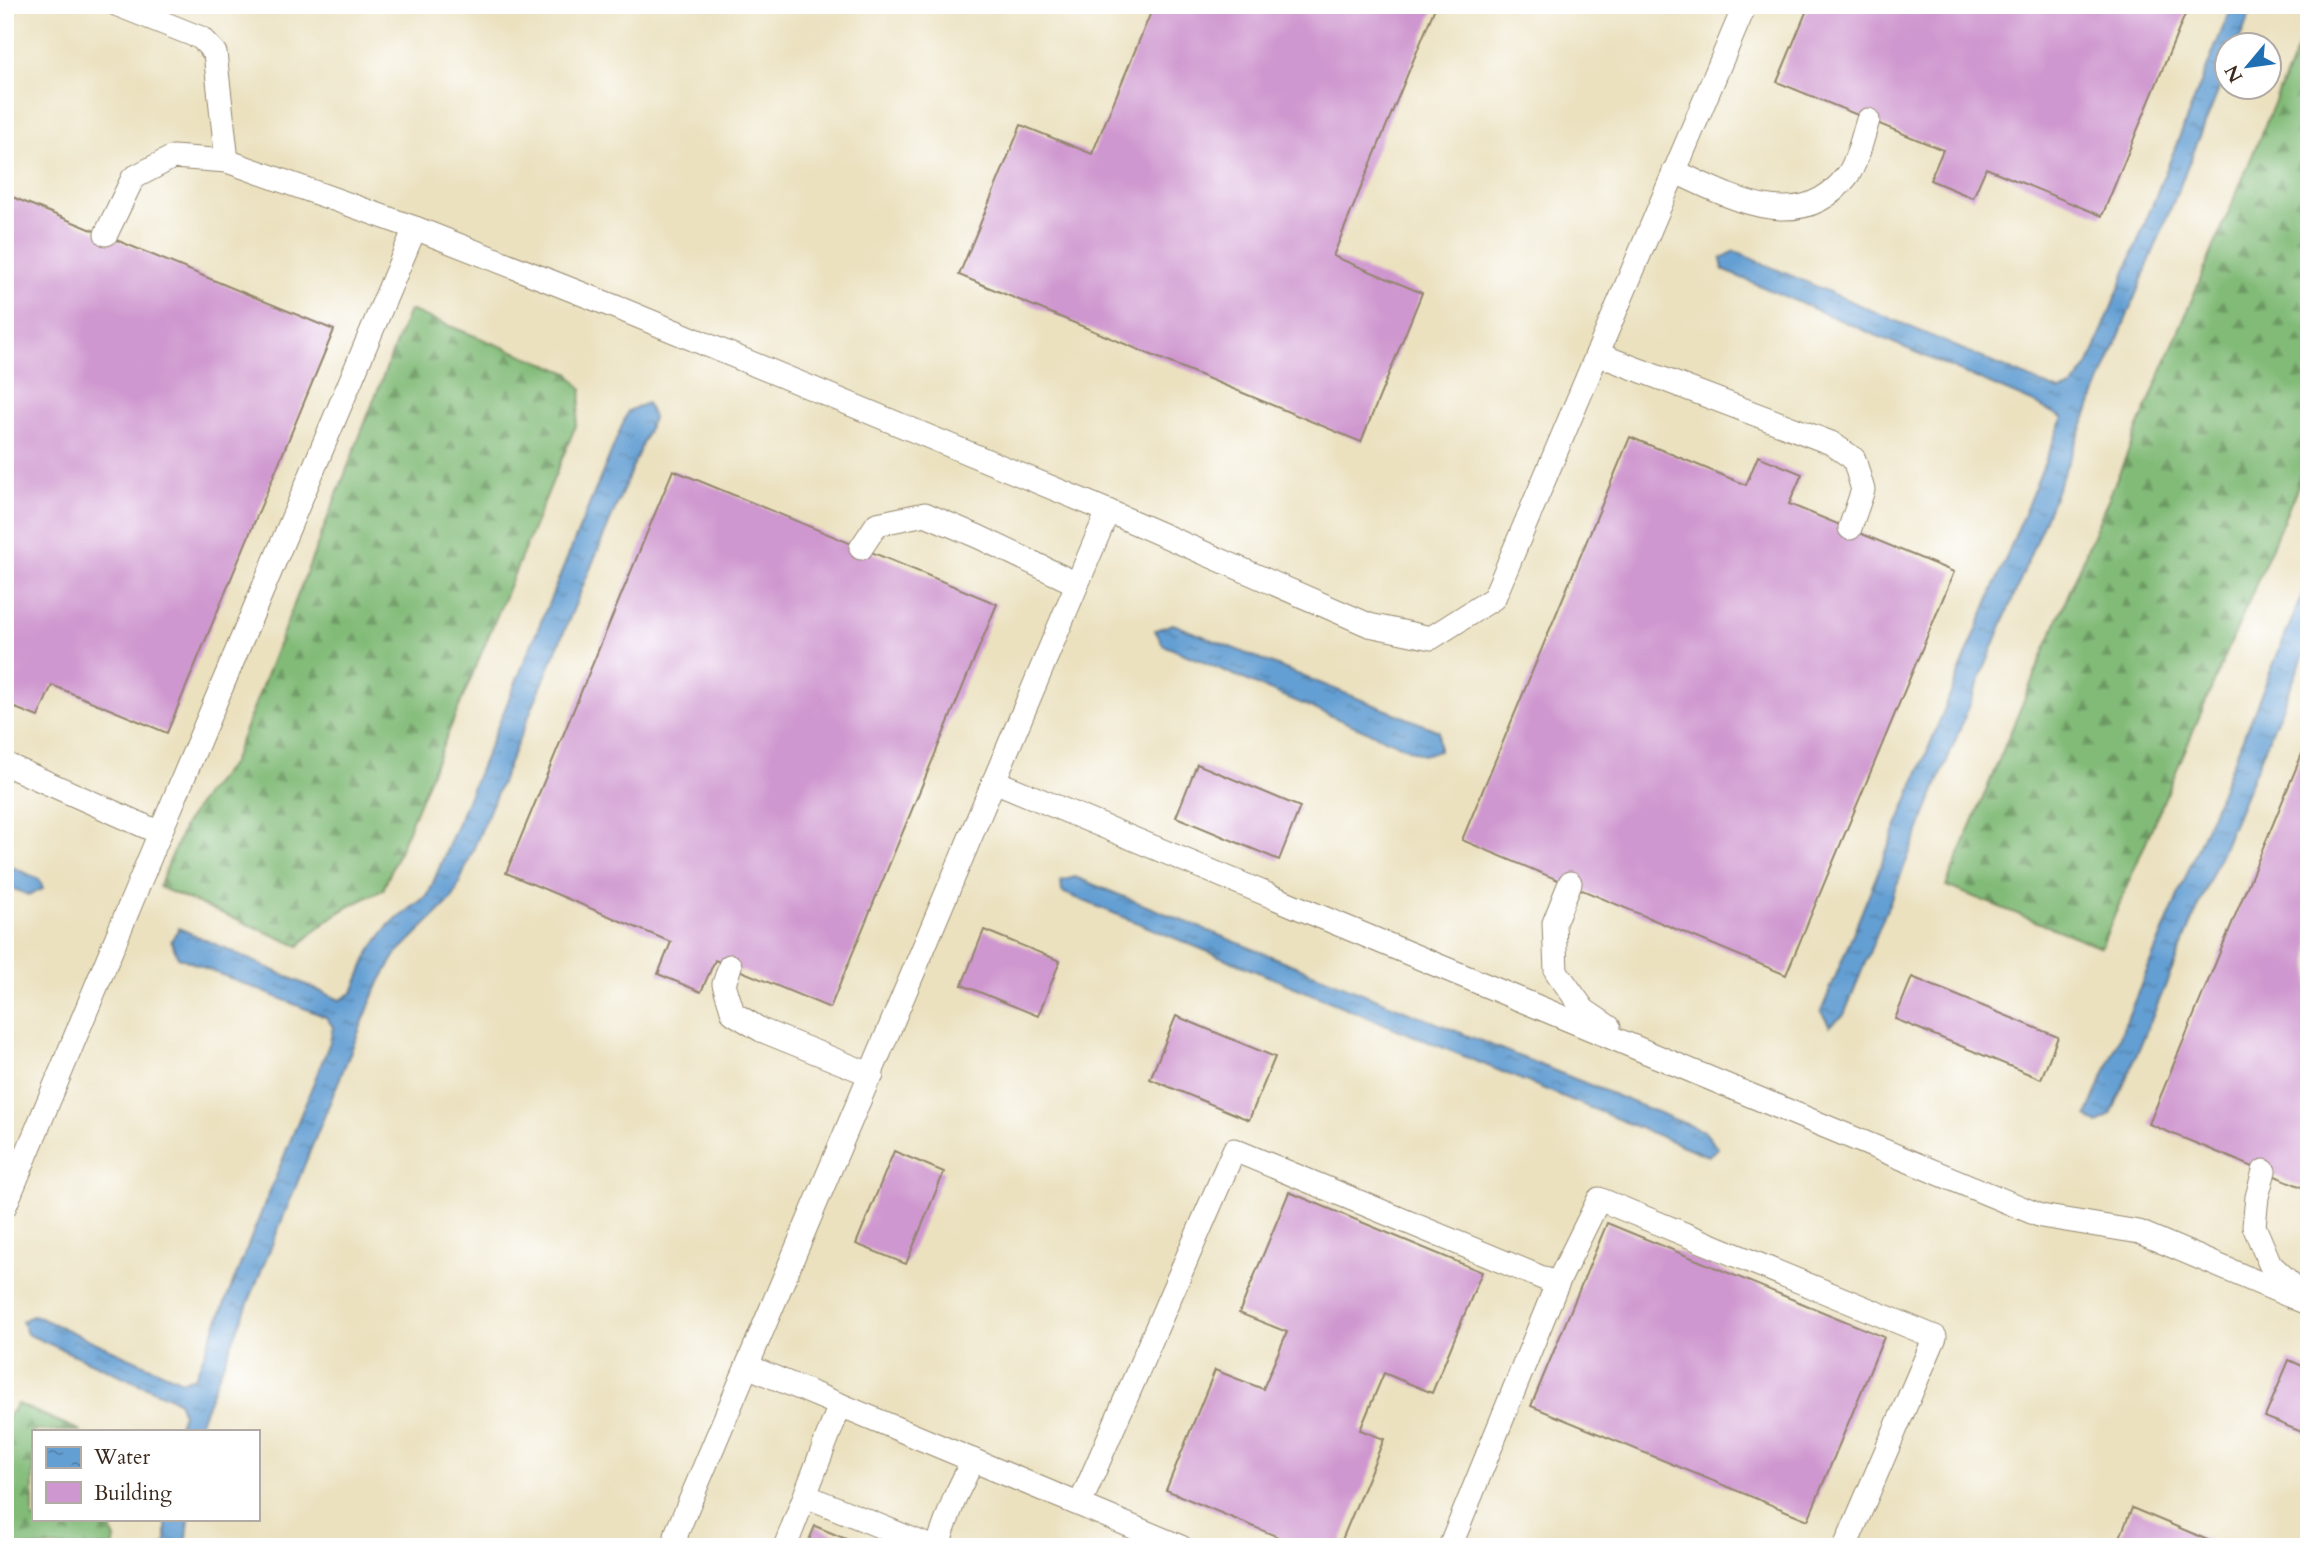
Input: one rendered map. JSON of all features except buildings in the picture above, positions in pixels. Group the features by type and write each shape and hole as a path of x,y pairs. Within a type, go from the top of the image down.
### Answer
{"lane":[{"path":"118,5 201,38 215,53 227,161"},
{"path":"106,234 133,178 173,157 227,161 415,228 623,310 1108,511 1369,625 1431,638 1494,598 1745,5"},
{"path":"1674,171 1738,201 1789,210 1826,198 1849,174 1868,120"},
{"path":"5,1206 415,228"},
{"path":"1597,355 1831,443 1854,459 1863,490 1850,528"},
{"path":"674,1547 677,1532 1108,511"},
{"path":"861,548 877,524 925,514 1077,584"},
{"path":"5,764 160,833"},
{"path":"994,781 2042,1216 2139,1232 2309,1303"},
{"path":"1570,883 1554,923 1556,971 1584,1010 1642,1049"},
{"path":"730,966 724,984 733,1013 761,1030 872,1075"},
{"path":"1080,1504 1234,1150 1557,1284"},
{"path":"2264,1171 2257,1197 2254,1226 2270,1264 2309,1303"},
{"path":"1450,1547 1557,1284 1599,1199 1935,1336 1845,1547"},
{"path":"747,1366 1181,1547"},
{"path":"785,1547 840,1405"},
{"path":"937,1547 955,1497 973,1460"},
{"path":"806,1496 931,1547"}],"green space":[{"path":"2309,20 2309,460 2101,947 1946,886 2275,102 2282,102 2282,84"},
{"path":"409,310 569,373 582,390 576,425 383,890 338,913 299,946 159,887 185,824 206,793 232,763"},
{"path":"17,1404 79,1430 32,1430 32,1520 108,1520 115,1540 113,1547 5,1547 5,1421"}],"water":[{"path":"2232,5 2254,5 2243,32 2221,32"},
{"path":"2212,55 2214,102 1844,1015 1830,1026 1821,1012 2063,418 2032,402 1723,270 1721,259 1734,251 2059,391 2071,388 2088,366"},
{"path":"647,403 653,418 453,898 397,953 377,987 196,1430 176,1430 183,1414 178,1401 27,1334 22,1321 34,1315 182,1381 195,1377 330,1042 333,1027 326,1017 178,957 171,941 179,928 340,1000 353,992 370,951 389,925 428,895 628,411"},
{"path":"2309,578 2309,643 2112,1113 2098,1124 2087,1116"},
{"path":"1173,624 1439,731 1439,751 1423,755 1163,645 1155,630"},
{"path":"5,864 39,879 43,889 28,895 5,885"},
{"path":"1075,877 1704,1131 1718,1148 1708,1156 1062,892 1061,881"},
{"path":"166,1520 189,1520 186,1547 164,1547"}]}
